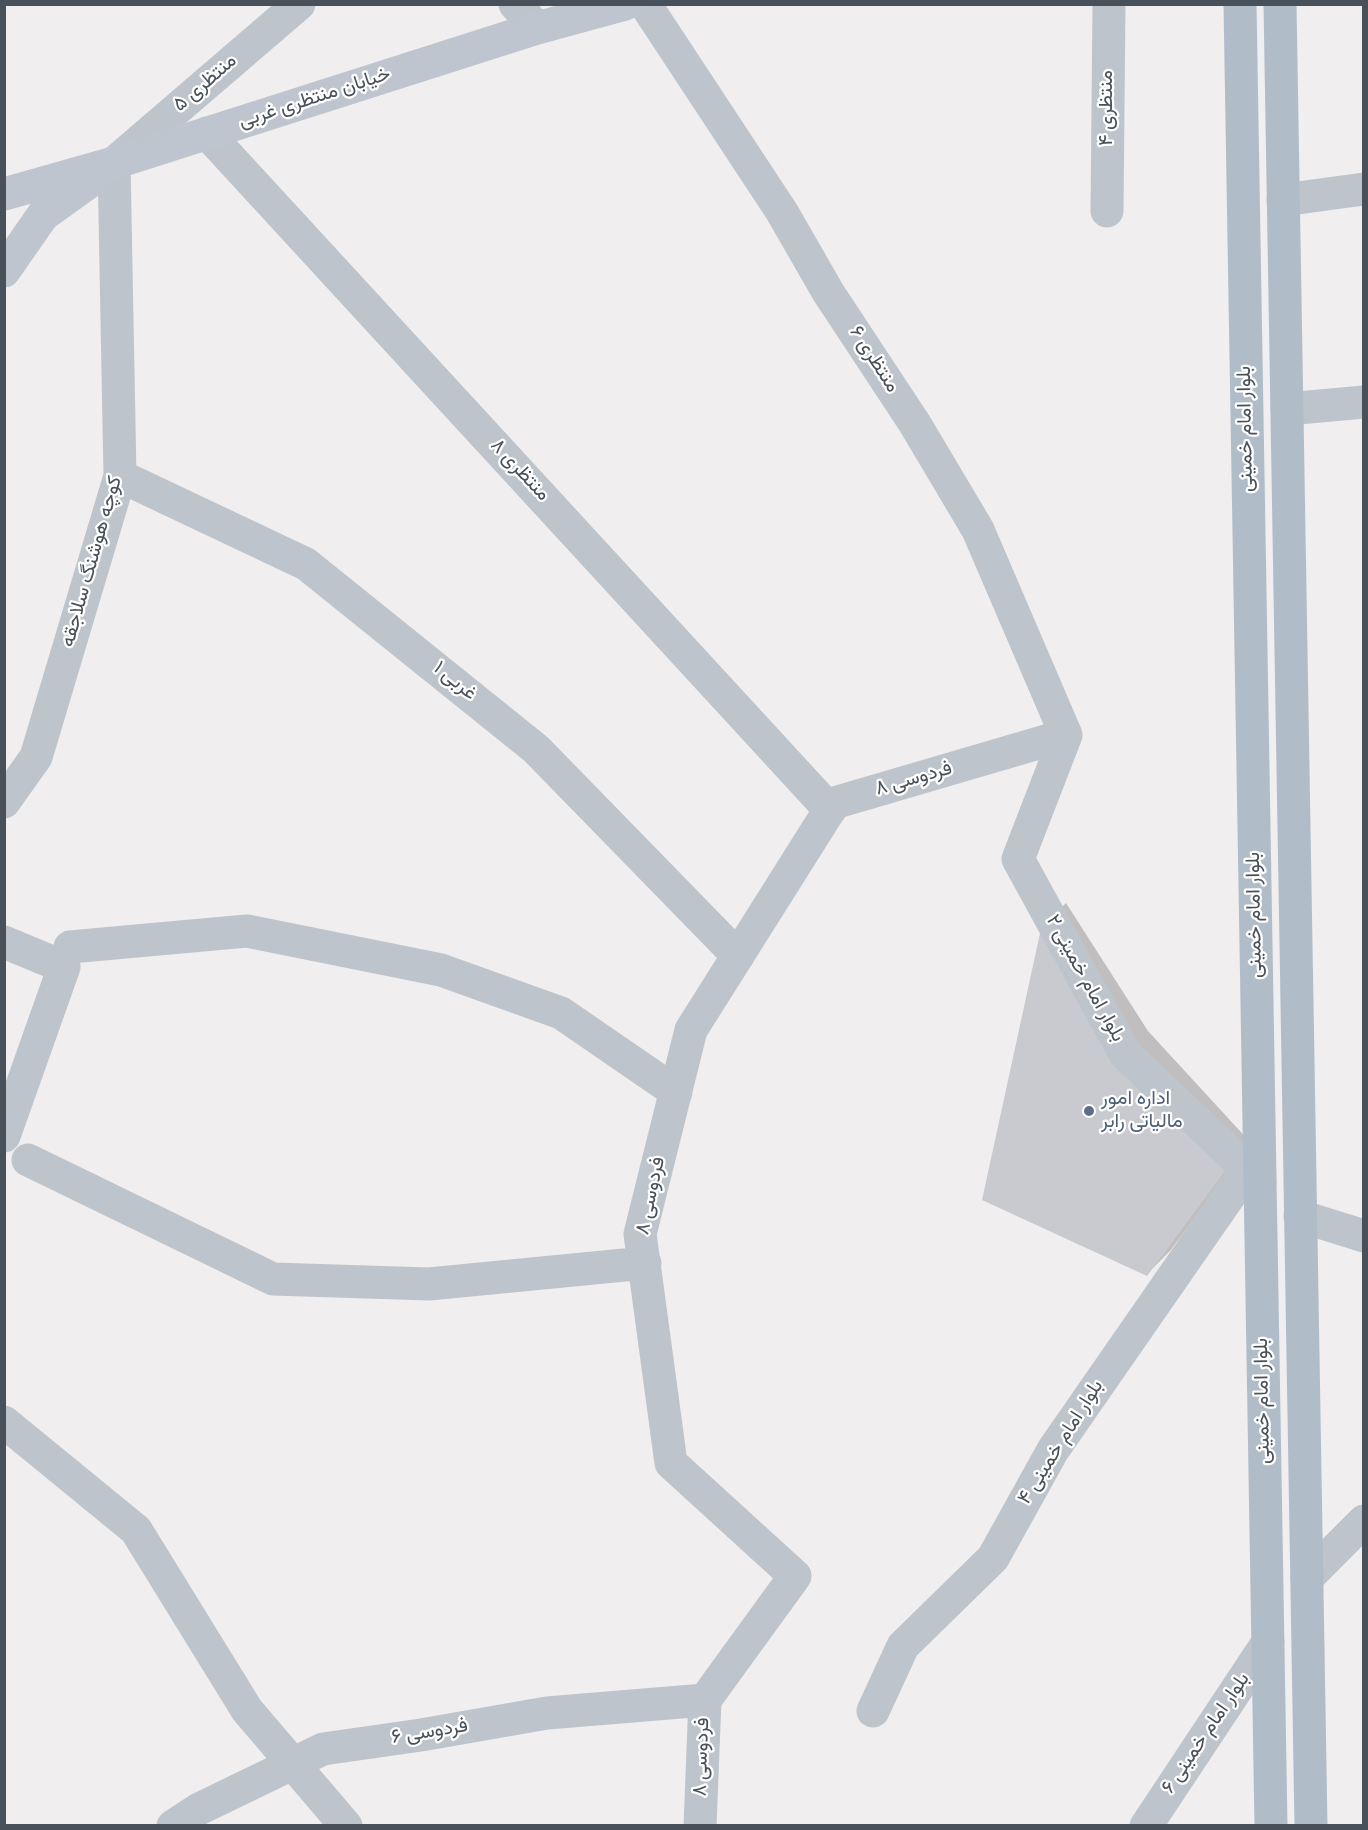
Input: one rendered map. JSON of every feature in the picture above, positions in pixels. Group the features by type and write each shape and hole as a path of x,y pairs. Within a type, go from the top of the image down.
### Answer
{"main road":[{"name":"خیابان منتظری غربی","path":"4,195 207,133 526,16 625,4"},
{"name":"بلوار امام خمینی","path":"1240,4 1254,1175 1268,1642 1271,1826"},
{"name":"بلوار امام خمینی","path":"1280,4 1311,1826"},
{"path":"4,271 43,215 114,163"}],"street":[{"name":"منتظری ۵","path":"114,163 298,4"},
{"name":"منتظری ۶","path":"645,4 782,212 828,292 915,424 978,530 1066,735"},
{"name":"منتظری ۴","path":"1107,211 1109,4"},
{"name":"منتظری ۸","path":"207,133 830,810"},
{"name":"کوچه هوشنگ سلاجقه","path":"4,802 36,757 120,476 114,163"},
{"path":"1283,200 1364,189"},
{"path":"4,195 43,215"},
{"path":"1287,409 1364,402"},
{"name":"غربی ۱","path":"120,476 306,564 536,749 738,956"},
{"name":"فردوسی ۸","path":"700,1826 705,1700 795,1576 671,1462 640,1234 691,1030 834,803 1066,735"},
{"name":"بلوار امام خمینی ۲","path":"1066,735 1018,859 1125,1054 1254,1175"},
{"path":"70,947 247,931 441,970 561,1013 676,1092"},
{"path":"4,942 64,967 4,1136"},
{"path":"28,1160 273,1279 429,1284 645,1263"},
{"name":"بلوار امام خمینی ۴","path":"873,1711 903,1646 993,1558 1053,1450 1254,1175"},
{"path":"1300,1216 1364,1236"},
{"path":"4,1422 136,1530 247,1710 346,1826"},
{"path":"1307,1578 1364,1521"},
{"name":"بلوار امام خمینی ۶","path":"1146,1826 1268,1642"},
{"name":"فردوسی ۶","path":"173,1826 199,1809 323,1749 421,1736 547,1713 705,1700"}],"building":[{"name":"اداره امور مالیاتی رابر","path":"1042,924 1228,1167 1147,1276 982,1200"}],"place":[{"name":"اداره امور مالیاتی رابر","path":"1089,1111"}]}
